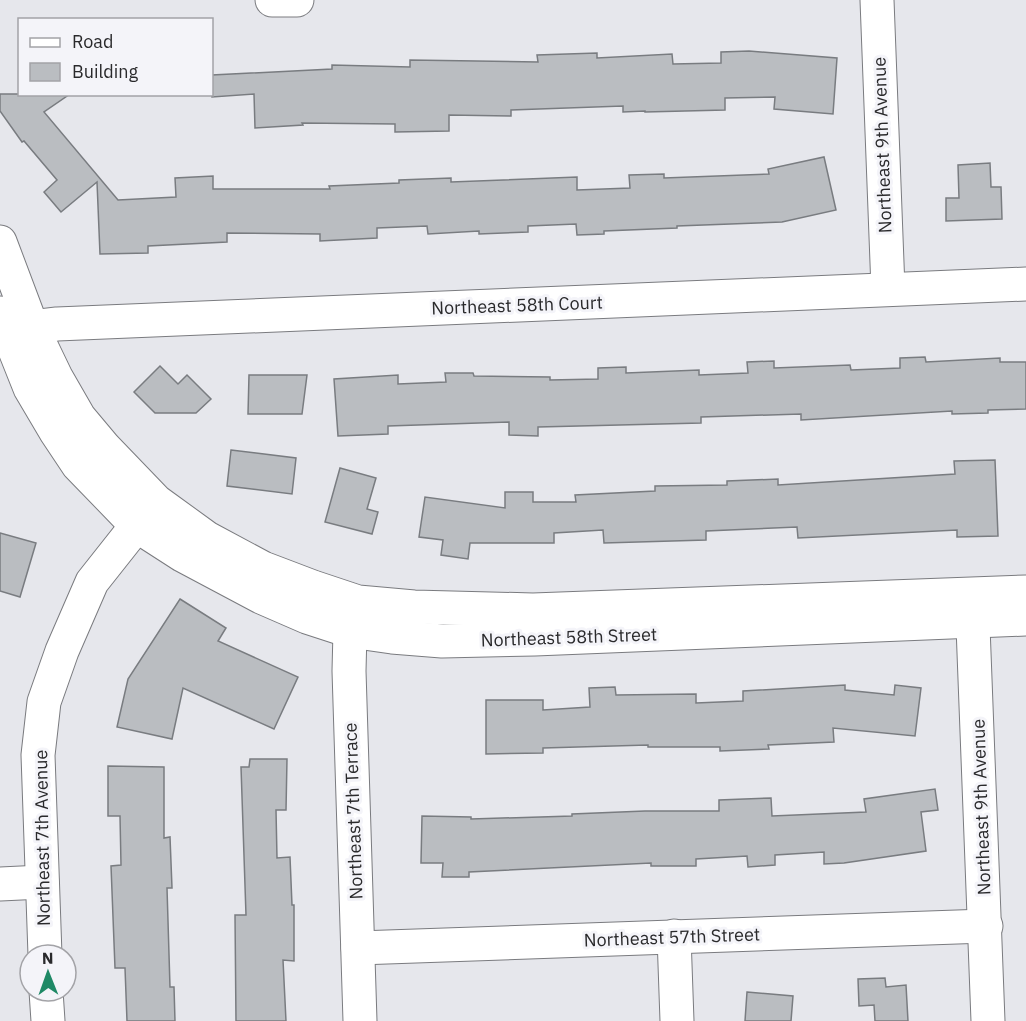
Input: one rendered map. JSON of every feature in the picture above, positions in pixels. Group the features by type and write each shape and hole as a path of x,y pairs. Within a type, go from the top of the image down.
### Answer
{"street":[{"path":"272,0 297,0"},
{"name":"Northeast 9th Avenue","path":"877,0 888,289"},
{"name":"Northeast 58th Street","path":"0,242 13,325 30,388 78,465 146,513 182,555 261,597 307,616 354,616 392,637 466,640 972,607 1026,591"},
{"name":"Northeast 58th Court","path":"13,325 1026,284"},
{"name":"Northeast 7th Avenue","path":"45,943 38,754 44,702 62,651 92,582 146,513"},
{"name":"Northeast 9th Avenue","path":"972,607 988,1021"},
{"name":"Northeast 58th Street","path":"972,607 1026,619"},
{"name":"Northeast 7th Terrace","path":"354,616 349,671 360,1021"},
{"path":"0,884 42,882"},
{"name":"Northeast 57th Street","path":"358,948 986,926"},
{"path":"674,936 677,1021"},
{"path":"47,1003 48,1021"}],"building":[{"path":"749,51 837,58 833,114 774,109 775,97 725,98 725,110 623,112 623,106 511,110 511,116 449,115 449,131 395,132 395,124 302,123 303,125 255,128 254,94 212,97 213,75 332,69 332,65 410,67 410,60 538,62 537,55 597,53 597,58 672,54 673,64 721,63 721,52"},
{"path":"0,94 67,96 44,112 118,200 176,197 175,178 213,176 213,189 330,189 329,186 399,183 399,180 451,178 451,182 577,177 577,190 630,188 629,175 664,174 664,178 769,174 768,169 824,157 836,210 782,222 677,226 677,228 604,231 604,234 577,235 576,224 528,226 528,232 479,234 479,231 428,234 427,226 377,228 377,238 320,241 320,234 227,233 227,242 148,246 148,253 100,254 97,182 61,212 44,192 57,180 24,141 22,142 0,111"},
{"path":"990,163 991,187 1001,187 1002,219 946,221 946,198 959,198 958,165"},
{"path":"925,357 926,362 1000,358 1000,362 1026,362 1026,409 988,410 988,413 952,414 952,411 801,420 801,414 701,417 701,423 538,427 538,436 509,435 509,422 388,426 388,434 338,436 334,379 398,375 398,384 446,382 445,373 473,373 474,376 550,377 550,380 598,379 598,368 626,367 626,373 699,370 699,375 748,373 747,362 774,361 774,368 850,365 851,370 900,368 900,358"},
{"path":"160,366 178,384 187,375 211,399 196,413 155,413 134,392"},
{"path":"249,375 307,375 302,414 248,414"},
{"path":"231,450 296,458 292,494 227,486"},
{"path":"995,460 998,536 957,537 957,530 798,538 797,527 706,531 706,540 604,543 603,530 554,533 554,543 470,543 468,559 441,555 443,540 419,537 425,497 505,508 505,492 533,492 533,502 576,502 575,495 655,491 655,486 727,485 727,481 778,479 778,485 955,474 954,461"},
{"path":"340,468 376,478 367,509 378,512 372,534 325,522"},
{"path":"0,533 36,543 20,597 0,591"},
{"path":"180,599 226,628 218,641 298,677 274,729 183,688 172,739 117,727 128,679"},
{"path":"845,685 845,690 894,695 895,685 921,688 915,736 833,728 834,742 768,745 769,749 720,751 720,747 648,747 648,745 543,748 543,753 486,754 486,700 543,700 543,710 590,707 589,688 615,687 616,695 696,694 696,703 743,701 743,691"},
{"path":"250,759 287,759 286,810 276,810 277,858 290,857 292,905 294,905 294,961 283,960 286,1021 236,1021 235,915 246,915 241,767 249,767"},
{"path":"108,766 164,767 164,838 170,837 172,888 167,888 170,987 174,987 175,1021 127,1021 125,968 115,968 111,866 121,865 120,816 108,816"},
{"path":"935,789 938,810 921,812 926,851 844,863 824,864 824,852 775,855 775,865 748,867 747,856 696,859 696,866 651,866 651,863 469,872 469,877 442,877 443,863 421,863 422,816 471,817 471,819 645,811 719,811 719,800 771,798 772,816 866,812 864,799"},
{"path":"885,978 886,987 906,985 908,1021 875,1021 874,1005 859,1006 858,979"},
{"path":"747,992 793,996 791,1021 745,1021"}]}
